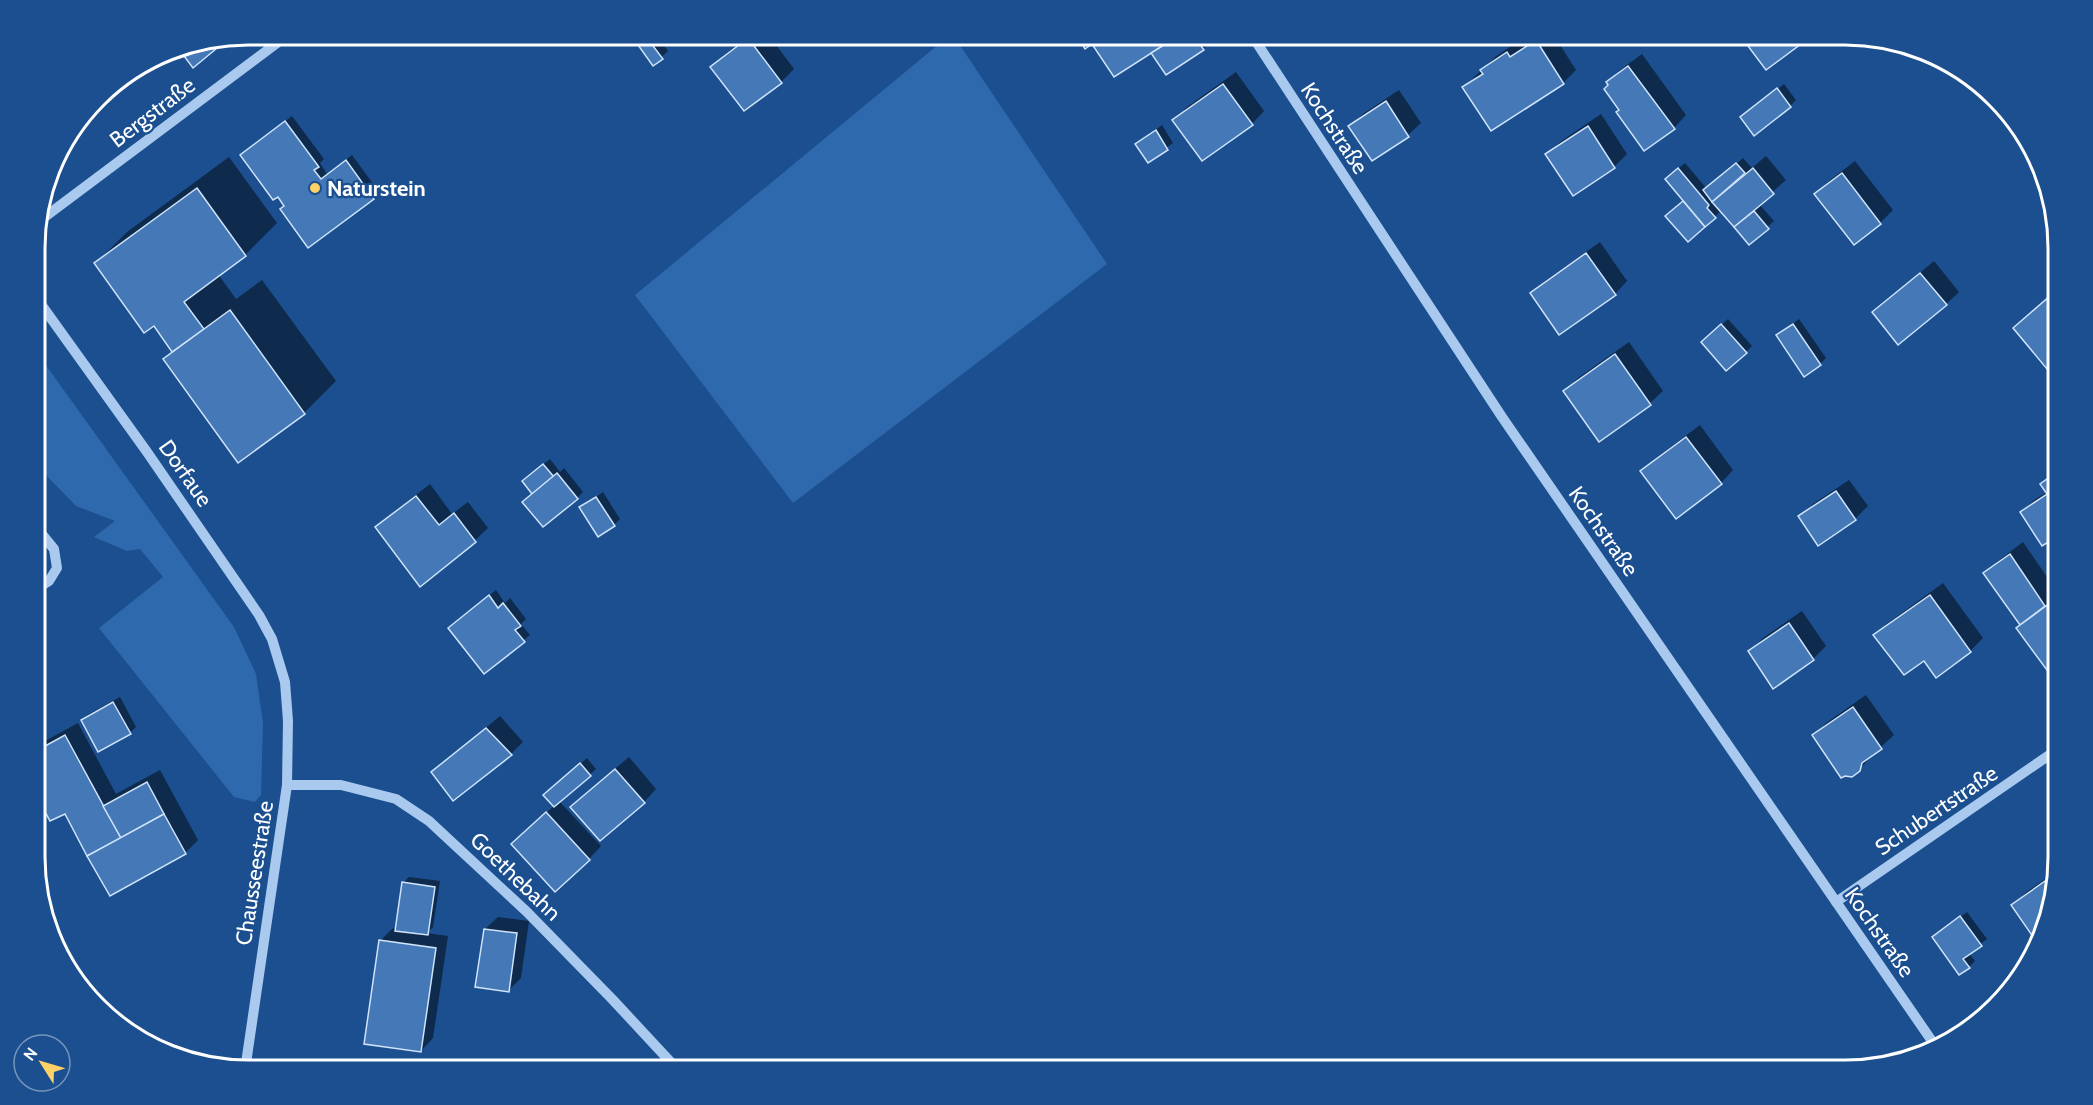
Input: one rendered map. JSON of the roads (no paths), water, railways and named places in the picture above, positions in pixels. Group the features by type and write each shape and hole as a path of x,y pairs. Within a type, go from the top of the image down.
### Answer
{"street":[{"name":"Bergstraße","path":"48,214 275,45"},
{"name":"Kochstraße","path":"1258,45 1502,417 1932,1040"},
{"name":"Dorfaue","path":"45,310 147,452 259,615 272,639 285,682"},
{"path":"45,538 54,549 57,568 45,583"},
{"name":"Chausseestraße","path":"246,1060 287,785 288,721 285,682"},
{"name":"Schubertstraße","path":"1836,902 2048,756"},
{"name":"Goethebahn","path":"287,785 341,785 396,800 429,821 527,912 669,1060"}],"place":[{"name":"Naturstein","path":"315,188"}]}
